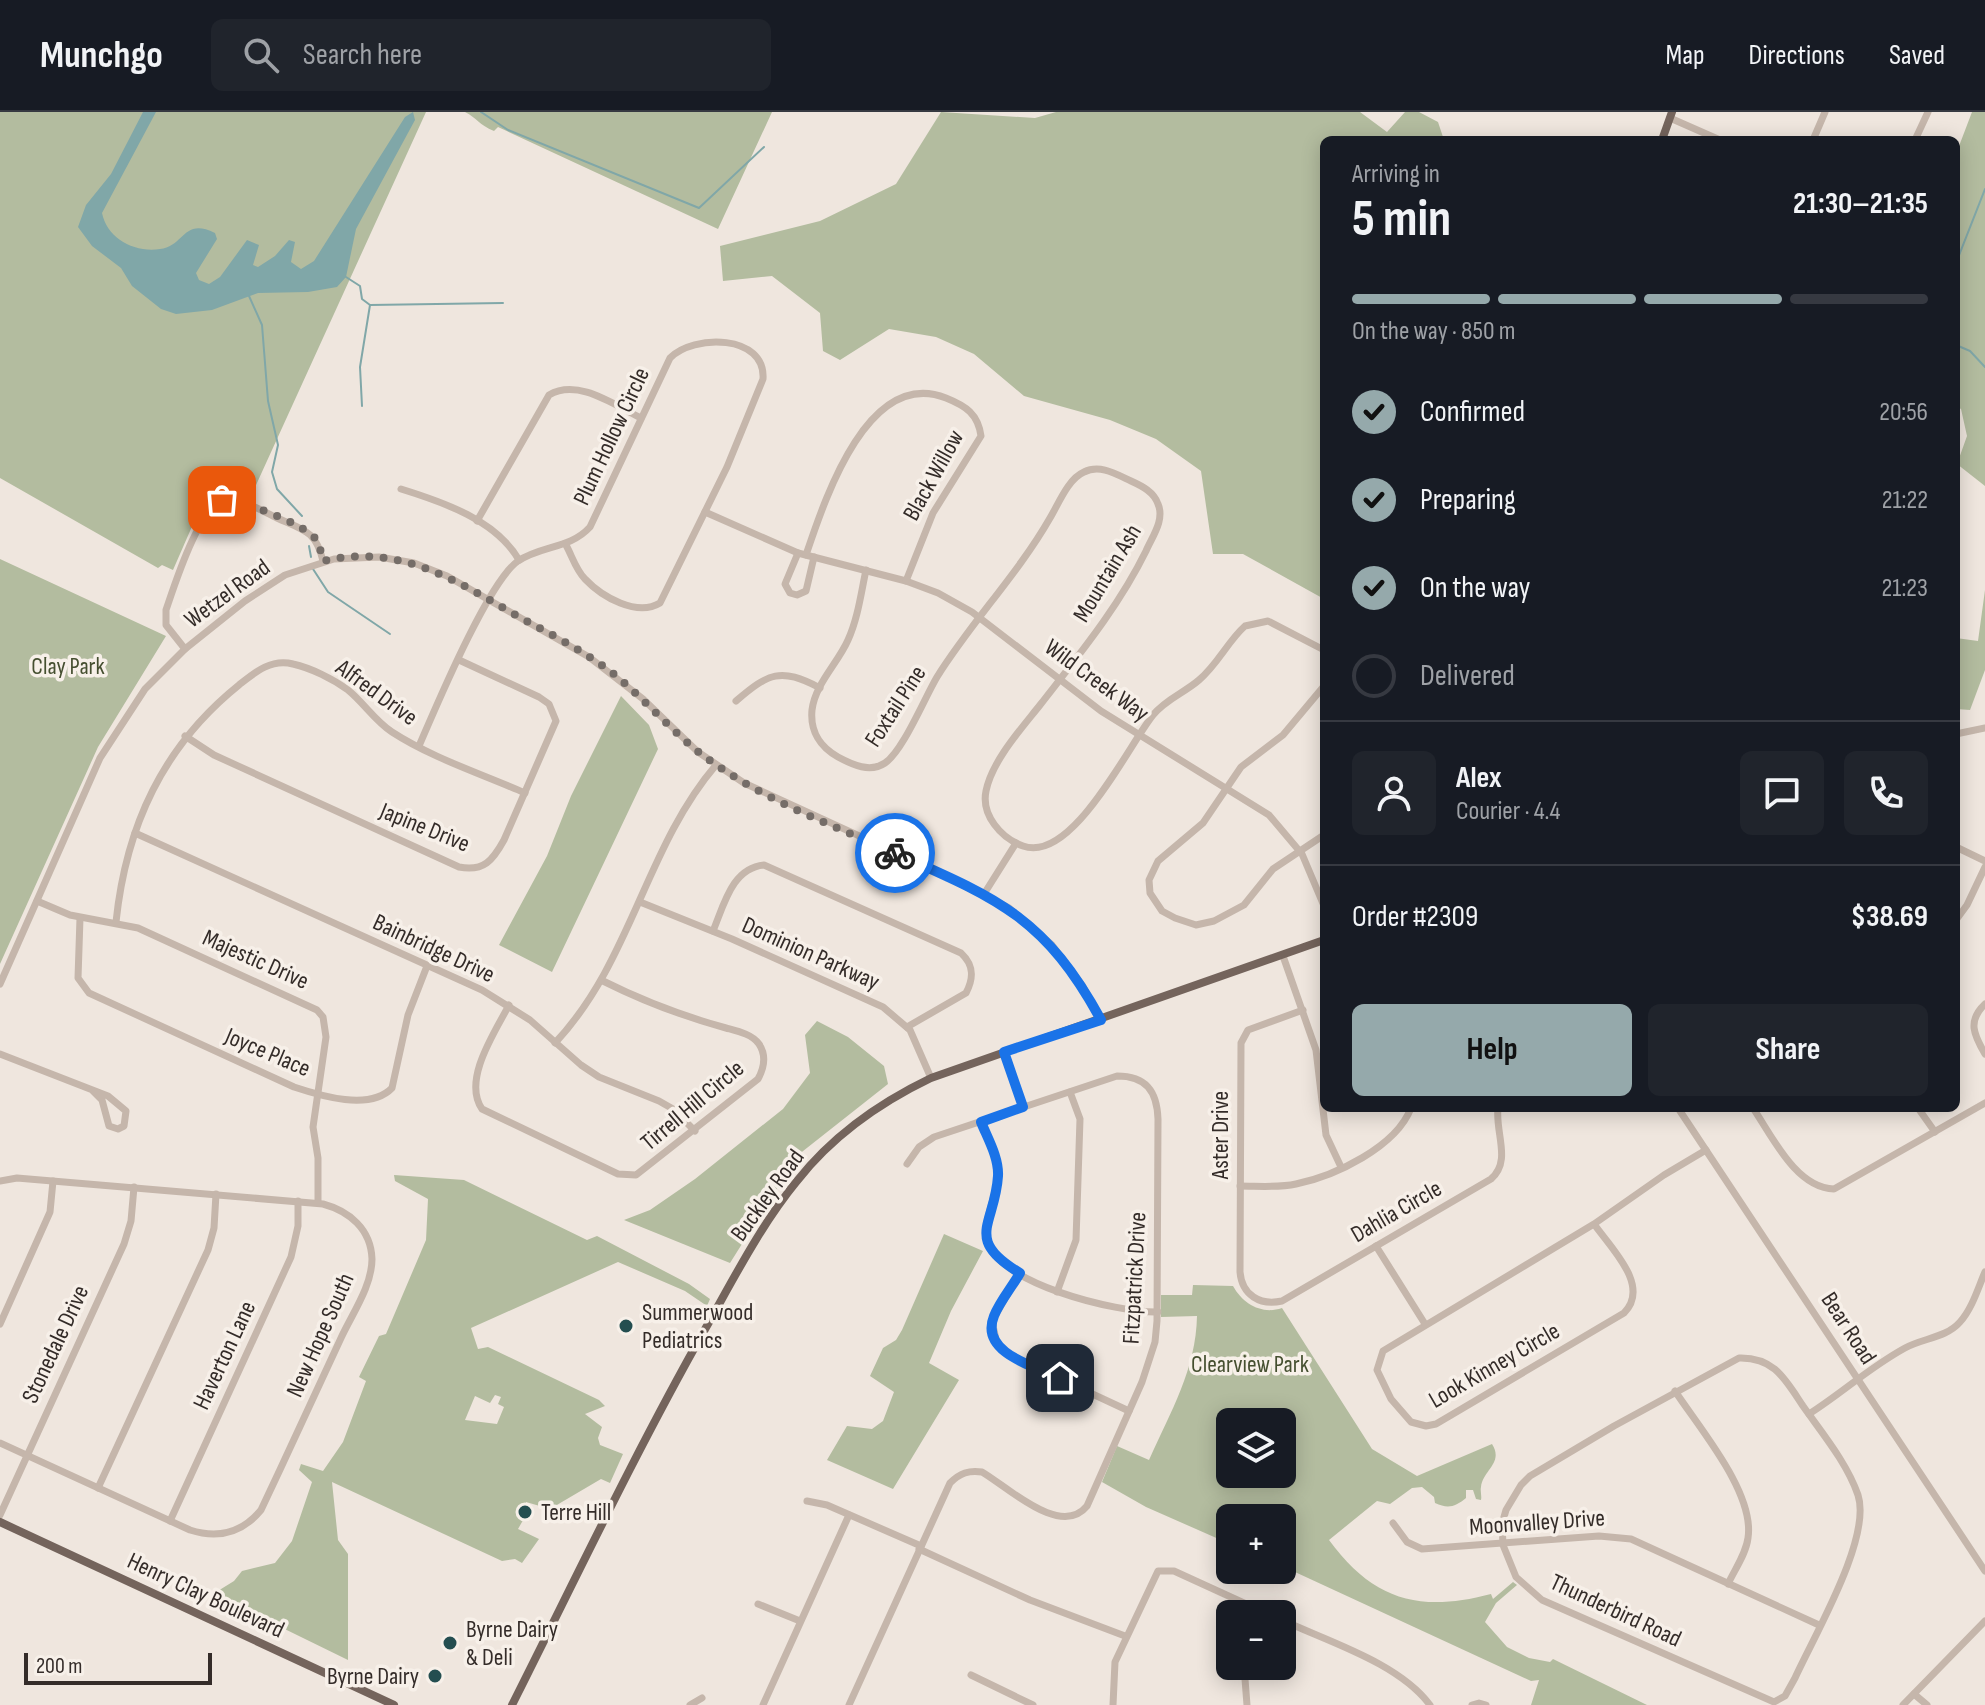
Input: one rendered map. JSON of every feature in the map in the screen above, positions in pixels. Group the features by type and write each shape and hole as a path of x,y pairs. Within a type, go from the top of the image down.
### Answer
{"main road":[{"path":"1663,136 1671,115"},
{"name":"Buckley Road","path":"512,1705 676,1381 779,1205 843,1132 875,1109 931,1078 1320,942"},
{"name":"Henry Clay Boulevard","path":"0,1522 394,1705"}],"street":[{"path":"1815,136 1825,112"},
{"path":"1917,136 1928,112"},
{"path":"1671,115 1712,136"},
{"name":"Plum Hollow Circle","path":"519,560 566,545 590,527 661,373 683,347 736,345 754,352 760,360 763,379 665,598 649,609 632,608 585,579 566,545"},
{"path":"477,521 549,395 560,388 579,390 641,418"},
{"name":"Black Willow","path":"806,555 836,475 864,429 898,401 912,395 938,395 975,416 981,436 933,513 906,581"},
{"name":"Mountain Ash","path":"979,616 1028,553 1068,488 1081,473 1106,470 1153,495 1160,512 1158,526 1138,568 1098,630 1060,679"},
{"path":"401,489 434,500 501,535 519,560 507,571 490,600 419,746"},
{"path":"185,649 166,625 166,610 203,519 213,505 229,500 243,503 304,530 314,536 323,561"},
{"path":"705,512 806,555"},
{"path":"806,555 806,591 797,595 787,590 785,584 806,555"},
{"name":"Wild Creek Way","path":"806,555 906,581 938,593 979,616 1139,736 1269,815 1299,851 1320,897"},
{"name":"Wetzel Road","path":"0,984 113,734 145,689 185,649 269,584 323,561 359,556 414,563 447,576 611,672 716,765 771,797 984,894 1028,922 1052,945 1082,985 1101,1020"},
{"name":"Foxtail Pine","path":"866,570 848,641 820,688 812,712 813,725 822,744 862,768 877,767 893,756 938,677 979,616"},
{"path":"1060,679 1023,727 987,787 985,800 992,822 1016,843 1038,849 1053,843 1104,790 1162,705 1197,682 1245,626 1268,621 1320,648"},
{"name":"Japine Drive","path":"185,736 214,755 261,778 469,869 480,867 494,858 554,731 554,712 539,697 459,660"},
{"name":"Alfred Drive","path":"116,922 120,879 135,833 158,780 185,736 209,709 256,672 273,664 287,663 340,685 383,725 419,746 525,793"},
{"path":"736,701 777,674 798,676 820,688"},
{"path":"1320,691 1283,735 1241,767 1203,823 1153,869 1149,880 1150,893 1162,911 1188,923 1214,921 1244,905 1273,869 1320,838"},
{"path":"1960,733 1985,728"},
{"path":"555,1043 575,1022 603,981 677,820 716,765"},
{"name":"Bainbridge Drive","path":"135,833 509,1005 599,1077 673,1109 695,1131"},
{"path":"984,894 1016,843"},
{"path":"1960,849 1985,864 1973,894 1960,914"},
{"path":"713,931 737,878 753,866 764,865 961,953 968,959 972,972 966,993 907,1027"},
{"name":"Majestic Drive","path":"37,901 80,918 138,928 317,1010 326,1026 313,1127 318,1158 318,1203"},
{"name":"Dominion Parkway","path":"640,902 883,1007 907,1027 931,1078"},
{"name":"Joyce Place","path":"80,918 78,978 89,993 294,1087 316,1094 366,1099 377,1098 392,1088 408,1015 427,966"},
{"path":"1283,956 1303,1010 1320,1071"},
{"name":"Tirrell Hill Circle","path":"509,1005 480,1069 475,1087 477,1102 492,1116 628,1176 642,1173 758,1079 764,1061 759,1044 741,1033 650,1004 603,981"},
{"path":"1985,1004 1977,1012 1973,1027 1985,1054"},
{"name":"Aster Drive","path":"1253,1297 1240,1279 1243,1035 1248,1030 1303,1010"},
{"path":"1004,1052 1023,1107"},
{"path":"0,1054 93,1091 119,1103 126,1111 124,1126 118,1129 109,1126 102,1100 93,1091"},
{"name":"Fitzpatrick Drive","path":"907,1164 926,1142 1117,1076 1137,1078 1153,1090 1158,1119 1158,1312 1155,1342 1092,1498 1077,1516 1061,1519 1048,1515 982,1472 972,1471 950,1483 920,1547"},
{"path":"1057,1292 1076,1240 1080,1119 1070,1092"},
{"path":"1756,1112 1804,1179 1822,1189 1834,1189 1850,1183 1985,1103"},
{"path":"1324,1112 1326,1135 1341,1167"},
{"path":"1240,1186 1296,1184 1341,1167 1391,1139 1408,1112"},
{"name":"Dahlia Circle","path":"1253,1297 1269,1303 1282,1301 1498,1173 1503,1160 1498,1112"},
{"name":"Bear Road","path":"1681,1112 1985,1571"},
{"path":"1921,1112 1935,1132"},
{"path":"981,1122 998,1173 987,1222 988,1243 1002,1262 1057,1292 1085,1302 1129,1311 1158,1312"},
{"name":"Look Kinney Circle","path":"1594,1224 1632,1280 1634,1298 1631,1306 1436,1424 1426,1426 1404,1416 1382,1384 1377,1370 1383,1351 1594,1224 1706,1150"},
{"name":"New Hope South","path":"0,1181 17,1178 318,1203 338,1208 358,1223 370,1246 370,1273 261,1510 242,1528 217,1535 204,1534 170,1521"},
{"path":"0,1324 50,1212 53,1181"},
{"name":"Stonedale Drive","path":"0,1515 124,1244 131,1221 134,1187"},
{"path":"98,1488 208,1250 214,1228 216,1194"},
{"name":"Haverton Lane","path":"170,1521 291,1257 298,1226 298,1201"},
{"path":"1376,1246 1425,1324"},
{"path":"1809,1414 1906,1347 1954,1328 1967,1313 1985,1272"},
{"path":"1020,1273 992,1321 997,1344 1011,1356 1129,1411"},
{"name":"Thunderbird Road","path":"1753,1357 1771,1364 1780,1372 1852,1479 1861,1518 1856,1546 1785,1696 1774,1702 1765,1701 1542,1600 1516,1577 1503,1545 1502,1524 1506,1510 1530,1476 1675,1391 1726,1362 1739,1358 1753,1357"},
{"path":"1675,1391 1740,1490 1748,1510 1746,1549 1728,1584"},
{"path":"0,1443 170,1521"},
{"path":"807,1501 849,1515 1030,1600 1125,1636"},
{"path":"763,1705 849,1515"},
{"name":"Moonvalley Drive","path":"1393,1523 1407,1542 1422,1549 1599,1536 1631,1539 1819,1625"},
{"path":"849,1705 920,1547"},
{"path":"1113,1705 1113,1670 1153,1575 1162,1570 1174,1571 1235,1600"},
{"path":"758,1604 800,1621"},
{"path":"1903,1705 1985,1621"},
{"path":"1296,1626 1388,1669 1419,1692 1430,1705"},
{"path":"971,1675 1033,1705"},
{"path":"1245,1680 1247,1705"},
{"path":"1914,1694 1927,1705"},
{"path":"690,1705 702,1698"},
{"path":"1472,1705 1486,1705"}],"green space":[{"path":"0,112 426,112 251,496 213,480 210,487 217,493 204,499 173,570 162,565 158,568 0,478"},
{"path":"465,112 772,112 718,229 498,127 494,131 489,129"},
{"path":"941,112 1035,118 1056,112 1360,112 1387,132 1405,112 1419,112 1438,122 1443,136 1320,136 1320,597 1243,554 1213,554 1201,471 1156,439 1110,420 1024,396 974,354 936,337 889,329 840,360 823,351 820,313 772,276 723,281 720,246 820,221 896,184"},
{"path":"1972,112 1985,112 1985,486 1960,466 1960,456 1967,436 1960,408 1960,144"},
{"name":"Clay Park","path":"0,559 166,636 98,747 0,964"},
{"path":"1985,590 1985,670 1970,710 1960,709 1960,639 1978,641"},
{"path":"621,696 649,725 658,749 552,972 499,945 547,856 571,796"},
{"path":"817,1021 848,1037 884,1066 888,1084 798,1155 730,1263 624,1220 650,1210 695,1179 783,1109 810,1073 805,1035"},
{"path":"394,1175 464,1180 587,1240 597,1236 689,1284 710,1299 707,1306 685,1291 618,1262 471,1328 478,1349 488,1347 599,1400 605,1406 585,1414 602,1427 598,1438 600,1445 623,1454 610,1483 601,1479 550,1509 526,1502 526,1515 518,1529 539,1539 522,1563 515,1559 502,1561 332,1482 338,1540 348,1554 348,1660 213,1594 234,1581 242,1571 275,1563 292,1541 312,1482 299,1470 301,1464 323,1471 343,1442 366,1381 359,1377 379,1336 386,1334 426,1240 428,1199 395,1181","holes":["495,1395 501,1397 498,1404 504,1407 497,1424 465,1420 475,1396 490,1403"]},
{"path":"944,1234 983,1251 951,1311 929,1363 959,1380 893,1489 827,1460 847,1426 872,1429 883,1421 894,1392 870,1376 883,1348 896,1340 902,1330"},
{"name":"Clearview Park","path":"1193,1285 1233,1286 1242,1298 1260,1309 1282,1308 1372,1449 1417,1476 1492,1444 1496,1456 1483,1481 1481,1500 1476,1499 1473,1490 1466,1490 1466,1498 1462,1501 1444,1506 1435,1503 1434,1497 1422,1487 1412,1488 1390,1504 1377,1501 1329,1540 1363,1576 1400,1597 1442,1602 1491,1594 1493,1599 1513,1582 1517,1585 1496,1603 1485,1622 1507,1647 1529,1658 1550,1662 1553,1659 1647,1705 1531,1705 1539,1680 1531,1681 1296,1572 1296,1504 1216,1504 1216,1538 1146,1507 1102,1482 1117,1446 1149,1460 1187,1372 1197,1316 1161,1317 1161,1295 1192,1295"}],"water":[{"path":"143,112 156,112 102,213 105,222 123,242 150,250 168,247 196,228 215,233 217,239 196,273 199,280 209,284 220,277 247,240 259,245 253,265 258,267 275,256 289,240 295,242 291,262 301,269 314,261 405,117 413,112 415,120 356,229 346,277 337,287 308,292 258,293 212,310 176,314 161,309 132,286 121,268 92,246 78,227 86,205 111,174"}],"waterway":[{"path":"481,112 508,130 699,208 764,147"},
{"path":"1960,253 1985,189"},
{"path":"346,277 360,286 362,299 370,305 503,303"},
{"path":"249,296 262,325 268,401 278,445 272,472 277,489 302,516"},
{"path":"362,406 360,367 370,305"},
{"path":"1960,347 1970,351 1985,367"},
{"path":"309,546 311,557"},
{"path":"313,569 328,592 390,634"}],"way so far":[{"path":"222,500 243,503 314,536 323,561 359,556 379,557 414,563 447,576 611,672 698,752 744,783 895,853"}],"place":[{"name":"Summerwood Pediatrics","path":"626,1326"},
{"name":"Terre Hill","path":"525,1512"},
{"name":"Byrne Dairy & Deli","path":"450,1643"},
{"name":"Byrne Dairy","path":"435,1676"}],"route":[{"path":"895,853 984,894 1028,922 1070,968 1101,1020 1004,1052 1023,1107 981,1122 997,1162 998,1173 986,1237 994,1255 1020,1273 995,1314 991,1327 993,1335 1003,1351 1060,1378"}]}
